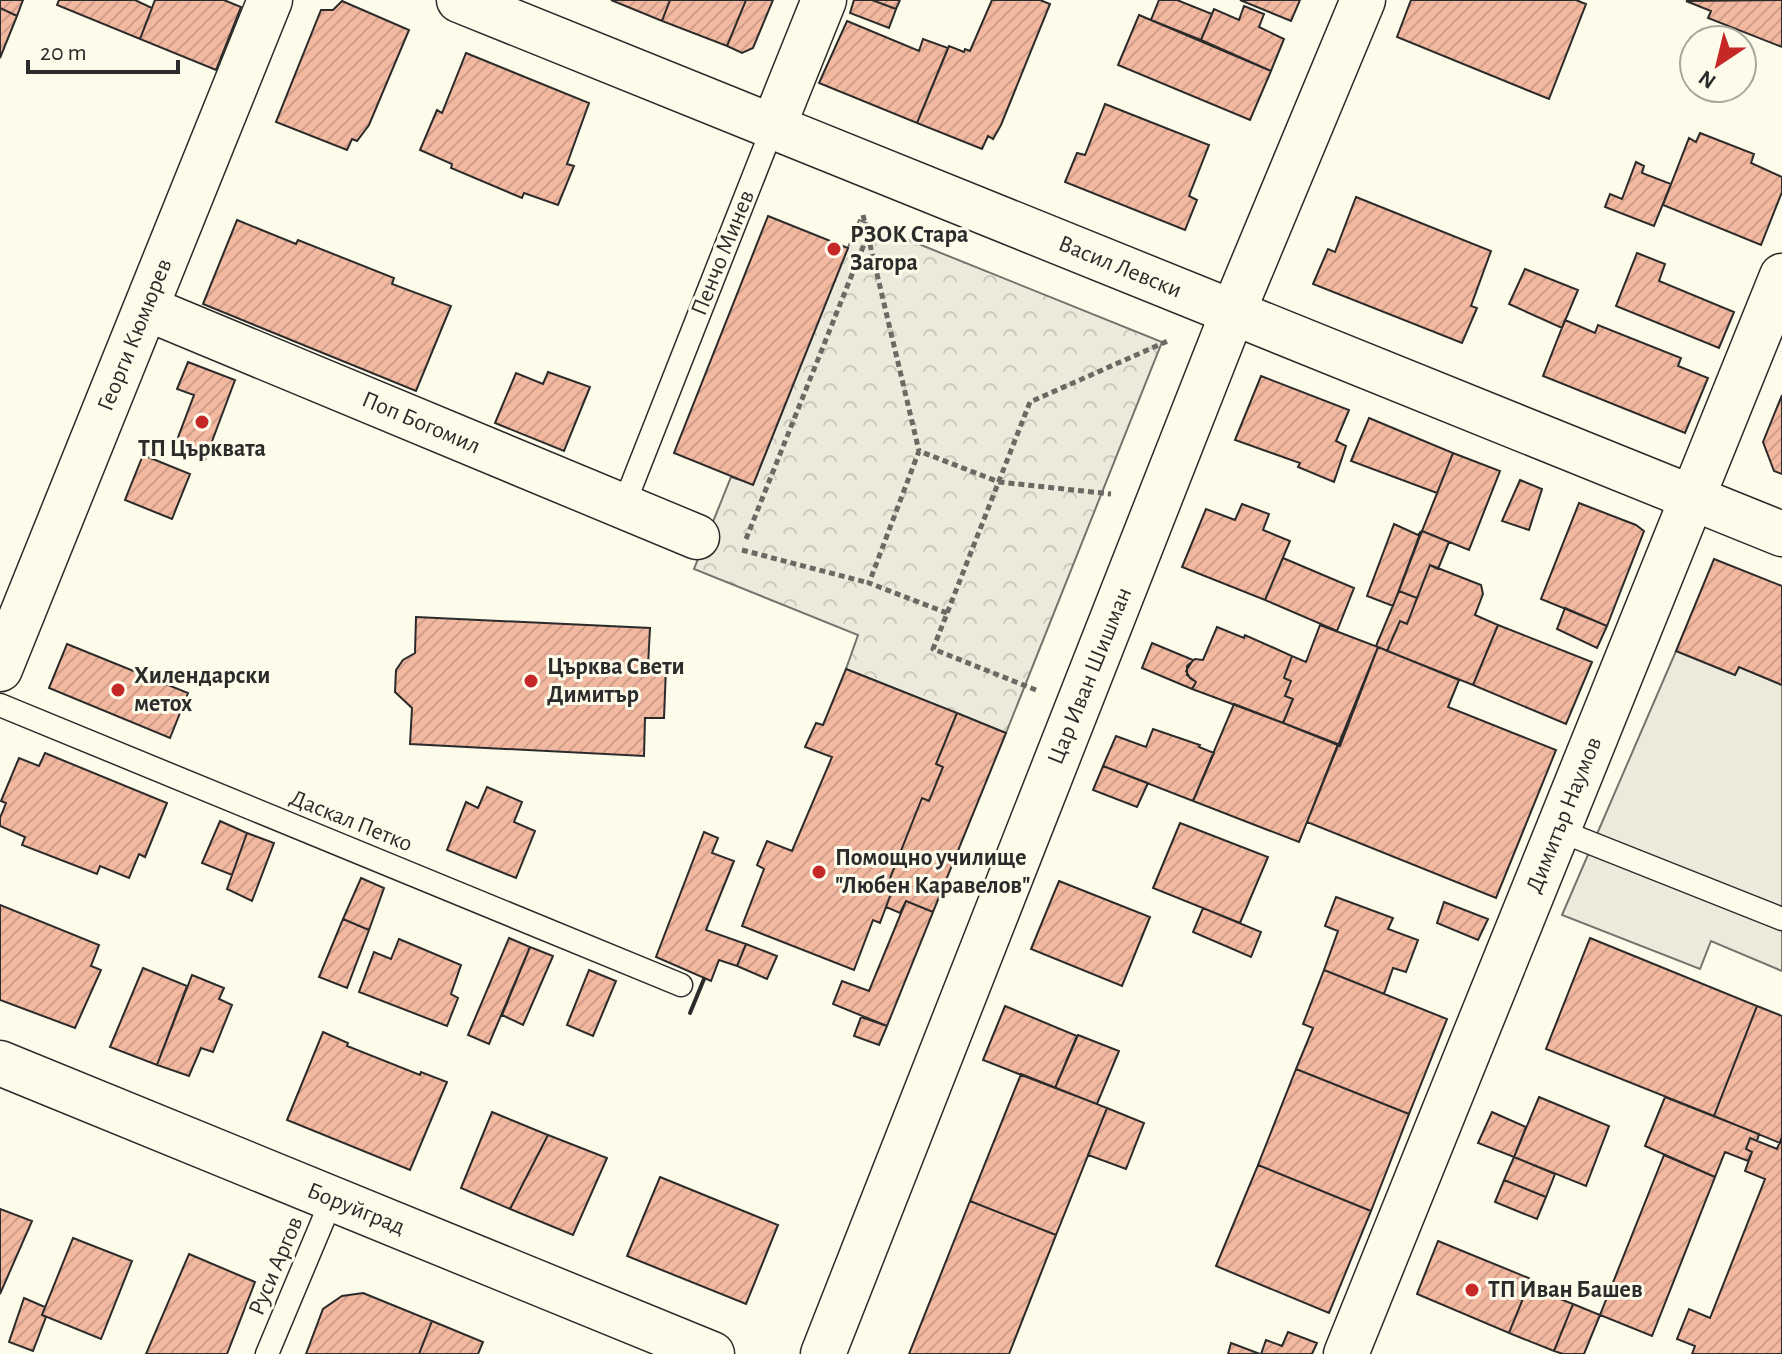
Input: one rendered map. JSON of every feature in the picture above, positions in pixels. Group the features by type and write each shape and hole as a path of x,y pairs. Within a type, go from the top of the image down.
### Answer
{"street":[{"name":"Георги Кюмюрев","path":"0,669 270,0"},
{"name":"Васил Левски","path":"459,0 1782,534"},
{"name":"Пенчо Минев","path":"773,127 824,0"},
{"name":"Цар Иван Шишман","path":"823,1354 1233,312 1363,0"},
{"name":"Димитър Наумов","path":"1346,1354 1782,276"},
{"name":"Поп Богомил","path":"146,308 697,537"},
{"name":"Боруйград","path":"0,1063 712,1354"}],"lane":[{"name":"Пенчо Минев","path":"623,507 773,127"},
{"name":"Даскал Петко","path":"0,705 681,985"},
{"path":"1558,830 1782,919"},
{"name":"Руси Аргов","path":"267,1354 332,1199"}],"path":[{"path":"843,155 869,232 919,451 869,583"},
{"path":"742,550 869,232"},
{"path":"1078,707 933,649 947,613 1030,402 1233,312"},
{"path":"919,451 999,482 1160,499"},
{"path":"697,537 869,583 947,613"}],"green space":[{"path":"859,220 1162,342 1006,733 846,669 858,635 694,569 731,477 753,484"}],"shaded area":[{"path":"1676,651 1735,675 1739,667 1782,685 1782,971 1711,941 1700,969 1562,915"}],"building":[{"path":"0,0 23,0 17,16 0,8"},
{"path":"59,0 135,0 152,8 140,39 57,5"},
{"path":"155,0 224,0 241,7 216,70 140,39"},
{"path":"611,0 670,0 662,21"},
{"path":"670,0 746,0 727,46 662,21"},
{"path":"746,0 773,0 753,48 742,53 727,46"},
{"path":"854,0 872,0 896,9 889,28 850,13"},
{"path":"872,0 900,0 896,9"},
{"path":"992,0 1040,0 1050,4 1001,125 993,139 988,136 982,149 917,123 949,46 970,51"},
{"path":"1159,0 1177,0 1212,14 1201,40 1151,20"},
{"path":"1240,0 1300,0 1291,21"},
{"path":"1411,0 1576,0 1586,4 1549,99 1397,37"},
{"path":"1782,0 1782,47 1758,38 1758,24 1723,24 1708,18 1711,11 1686,1"},
{"path":"342,1 409,30 369,125 357,141 352,139 347,150 276,122 321,10 333,10"},
{"path":"1244,6 1264,14 1259,27 1284,39 1271,71 1201,40 1214,9 1239,20"},
{"path":"0,8 17,16 0,58"},
{"path":"1139,15 1271,71 1250,120 1118,65"},
{"path":"847,21 919,51 923,39 948,48 917,123 819,83"},
{"path":"466,53 589,103 567,164 574,166 558,205 524,193 522,198 451,168 452,164 420,150 437,110 442,113"},
{"path":"1105,104 1209,145 1189,196 1197,200 1185,230 1065,182 1077,153 1085,155"},
{"path":"1700,133 1754,154 1751,163 1782,177 1782,192 1761,245 1663,205 1689,138 1696,142"},
{"path":"1636,162 1644,166 1642,173 1671,184 1654,226 1605,207 1610,194 1622,199"},
{"path":"1356,197 1491,251 1471,306 1477,308 1462,343 1313,284 1328,249 1335,252"},
{"path":"768,216 848,248 753,485 674,453"},
{"path":"237,220 394,278 392,284 451,306 416,391 203,304"},
{"path":"1637,253 1665,264 1659,281 1734,312 1719,348 1616,306"},
{"path":"1525,269 1578,290 1562,328 1509,304"},
{"path":"1565,320 1595,333 1598,325 1681,358 1678,366 1708,378 1685,433 1543,376"},
{"name":"ТП Църквата","path":"188,362 235,380 205,460 174,448 194,395 177,389"},
{"path":"548,372 590,387 564,451 495,423 516,373 543,384"},
{"path":"1261,376 1349,410 1336,441 1346,446 1334,482 1298,467 1300,463 1235,440"},
{"path":"1782,395 1782,474 1774,471 1763,442"},
{"path":"1369,418 1453,453 1437,493 1351,461"},
{"path":"1453,453 1500,471 1469,550 1422,531"},
{"path":"143,455 190,474 172,519 125,500"},
{"path":"1520,480 1542,489 1529,530 1502,521"},
{"path":"1579,503 1644,531 1607,626 1541,599"},
{"path":"1242,504 1269,514 1263,530 1290,541 1265,600 1182,567 1206,509 1235,520"},
{"path":"1394,524 1418,535 1421,531 1393,606 1367,596"},
{"path":"1422,531 1449,542 1438,569 1430,565 1417,598 1399,591"},
{"path":"1283,558 1354,588 1337,631 1265,600"},
{"path":"1714,559 1782,586 1782,685 1739,667 1735,675 1676,651"},
{"path":"1430,565 1481,585 1483,594 1475,615 1498,625 1473,685 1387,651 1400,621 1407,624"},
{"path":"1399,591 1417,598 1407,624 1400,621 1387,651 1376,646"},
{"path":"1565,608 1607,626 1597,648 1557,629"},
{"name":"Църква Свети Димитър","path":"416,617 650,628 648,666 666,668 664,718 645,718 644,756 410,744 412,708 395,692 396,670 403,660 415,653"},
{"path":"1320,625 1378,647 1340,746 1283,723 1293,699 1285,696 1291,681 1284,678 1292,656 1306,662"},
{"path":"1498,625 1592,662 1566,724 1473,685"},
{"path":"1217,627 1244,638 1245,635 1292,656 1284,678 1291,681 1285,696 1293,699 1283,723 1192,689 1196,682 1187,675 1187,666 1195,659 1203,660"},
{"path":"1152,643 1193,660 1186,671 1196,682 1192,689 1142,668"},
{"name":"Хилендарски метох","path":"67,644 188,693 170,738 49,688"},
{"path":"1378,647 1459,680 1448,707 1556,750 1496,898 1307,822"},
{"path":"846,669 957,713 936,764 943,767 929,801 922,798 887,886 893,888 880,923 873,920 854,970 742,926 764,869 757,865 767,841 792,851 832,757 805,747 816,723 823,725"},
{"path":"1234,704 1338,744 1299,842 1193,801"},
{"path":"957,713 1006,733 933,912 906,901 900,913 886,907 893,888 887,886 922,798 929,801 943,767 936,764"},
{"path":"1153,729 1214,753 1193,801 1103,766 1116,736 1146,747"},
{"path":"45,753 167,803 145,857 139,854 129,878 100,866 97,874 22,845 25,837 0,826 6,803 1,801 19,758 39,766"},
{"path":"1103,766 1148,783 1137,807 1093,790"},
{"path":"487,787 522,802 514,822 535,831 516,878 447,850 466,802 478,808"},
{"path":"220,821 247,833 232,875 202,863"},
{"path":"1180,823 1268,857 1240,923 1153,888"},
{"path":"704,832 718,838 712,853 734,861 706,930 746,944 737,966 719,960 711,981 656,957"},
{"path":"247,833 274,843 252,901 227,889"},
{"path":"361,878 384,888 369,930 343,919"},
{"path":"1059,881 1150,917 1122,986 1031,949"},
{"path":"1336,897 1393,918 1388,929 1418,940 1406,972 1393,968 1384,994 1324,970 1338,931 1325,926"},
{"path":"906,901 933,912 887,1026 833,1004 842,981 869,991"},
{"path":"1444,902 1488,919 1478,940 1437,923"},
{"path":"0,905 99,945 91,966 101,970 75,1028 0,1000"},
{"path":"1203,908 1261,932 1251,957 1193,932"},
{"path":"343,919 369,930 347,988 319,977"},
{"path":"509,938 530,947 489,1044 468,1035"},
{"path":"1590,938 1757,1006 1714,1116 1546,1049"},
{"path":"399,939 461,965 451,994 458,998 447,1026 359,992 374,952 391,959"},
{"path":"746,944 777,956 767,979 737,966"},
{"path":"530,947 553,956 523,1025 502,1015"},
{"path":"143,968 187,986 157,1065 110,1047"},
{"path":"589,970 616,981 593,1036 567,1025"},
{"path":"1324,970 1447,1019 1409,1114 1296,1069 1313,1028 1303,1024"},
{"path":"192,975 224,988 219,999 232,1005 213,1052 201,1048 189,1076 157,1065"},
{"path":"1005,1006 1077,1036 1055,1088 983,1060"},
{"path":"1757,1006 1782,1016 1780,1143 1714,1116"},
{"path":"861,1017 887,1026 879,1045 854,1036"},
{"path":"323,1032 348,1043 347,1046 420,1075 421,1072 447,1082 410,1170 287,1120"},
{"path":"1078,1035 1119,1051 1097,1104 1055,1088"},
{"path":"1296,1069 1409,1114 1371,1211 1258,1165"},
{"path":"1021,1074 1107,1108 1056,1235 970,1201"},
{"path":"1539,1097 1609,1126 1586,1186 1514,1157"},
{"path":"1665,1097 1759,1134 1757,1141 1750,1138 1746,1149 1752,1152 1748,1161 1725,1152 1715,1177 1645,1146"},
{"path":"1107,1108 1144,1123 1126,1169 1088,1155"},
{"path":"492,1112 548,1135 510,1209 461,1188"},
{"path":"1492,1112 1526,1127 1514,1157 1478,1143"},
{"path":"548,1135 607,1158 573,1235 510,1209"},
{"path":"1782,1137 1782,1354 1692,1354 1695,1346 1677,1339 1689,1309 1710,1318 1765,1179 1745,1171 1752,1152 1746,1149 1750,1138 1777,1149"},
{"path":"1664,1155 1715,1177 1652,1336 1600,1315"},
{"path":"1514,1157 1555,1174 1546,1197 1504,1180"},
{"path":"1258,1165 1371,1211 1329,1313 1216,1266"},
{"path":"660,1177 778,1225 746,1304 627,1256"},
{"path":"1504,1180 1546,1197 1537,1219 1495,1202"},
{"path":"970,1201 1056,1235 1009,1354 909,1354"},
{"path":"0,1209 32,1221 0,1294"},
{"path":"73,1238 132,1261 101,1339 42,1315"},
{"name":"ТП Иван Башев","path":"1438,1241 1531,1279 1509,1333 1417,1294"},
{"path":"189,1254 255,1282 227,1354 146,1354"},
{"path":"1528,1286 1573,1304 1554,1351 1509,1333"},
{"path":"363,1293 432,1321 419,1354 306,1354 323,1309 342,1296"},
{"path":"24,1298 45,1307 42,1315 46,1317 33,1351 9,1342"},
{"path":"1573,1304 1600,1315 1584,1354 1554,1351"},
{"path":"432,1321 483,1342 478,1354 419,1354"},
{"path":"1288,1332 1317,1343 1312,1354 1261,1354 1266,1340 1282,1346"},
{"path":"1231,1343 1260,1354 1228,1354"}],"wall":[{"path":"690,1013 704,979"}],"place":[{"name":"РЗОК Стара Загора","path":"834,249"},
{"name":"ТП Църквата","path":"202,422"},
{"name":"Църква Свети Димитър","path":"531,681"},
{"name":"Хилендарски метох","path":"118,690"},
{"name":"Помощно училище \"Любен Каравелов\"","path":"819,872"},
{"name":"ТП Иван Башев","path":"1472,1290"}]}
